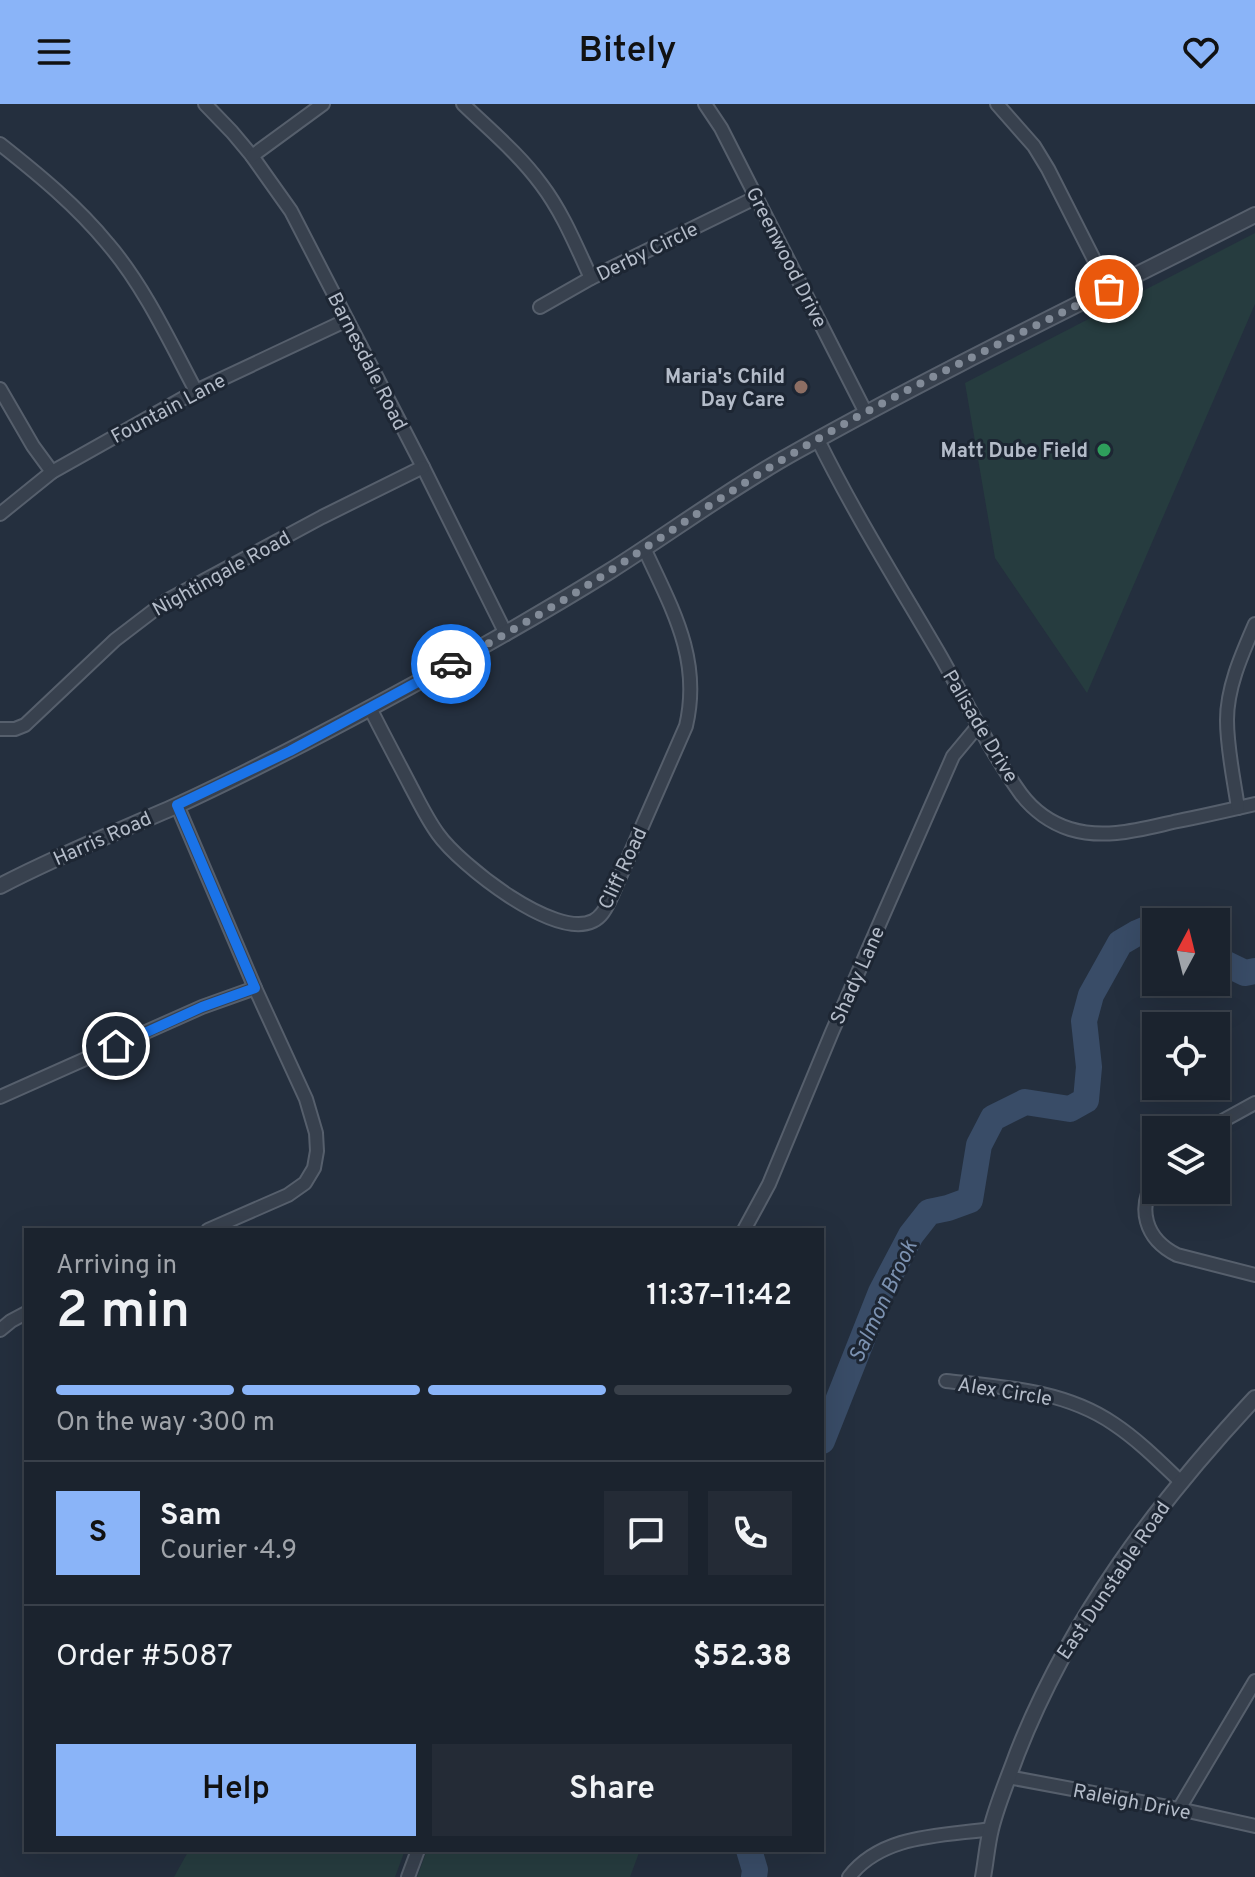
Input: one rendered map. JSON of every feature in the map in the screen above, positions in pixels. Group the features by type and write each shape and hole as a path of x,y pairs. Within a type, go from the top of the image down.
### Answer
{"street":[{"name":"Barnesdale Road","path":"205,104 252,156 291,211 506,634"},
{"path":"252,156 323,104"},
{"path":"463,104 506,144 542,185 564,221 591,278"},
{"name":"Greenwood Drive","path":"705,104 757,197 866,413"},
{"path":"997,104 1034,146 1109,289"},
{"path":"0,144 42,179 108,244 137,286 196,391"},
{"name":"Derby Circle","path":"540,307 591,278 757,197"},
{"name":"Harris Road","path":"0,886 279,756 370,708 506,634 737,487 866,413 1255,215"},
{"name":"Fountain Lane","path":"0,514 52,472 196,391 347,320"},
{"path":"0,389 52,472"},
{"name":"Palisade Drive","path":"818,440 978,726 1022,795 1036,810 1068,828 1097,835 1123,833 1255,804"},
{"name":"Nightingale Road","path":"0,729 25,725 115,640 166,601 334,510 423,467"},
{"name":"Cliff Road","path":"370,708 426,814 449,848 481,877 555,921 568,924 592,922 603,914 609,902 686,726 690,709 691,674 683,640 644,548"},
{"path":"1238,808 1227,720 1241,656 1255,624"},
{"name":"Shady Lane","path":"745,1228 769,1184 953,756 978,726"},
{"path":"177,805 312,1116 317,1151 314,1168 305,1183 288,1195 213,1228"},
{"path":"0,1097 202,1007 255,988"},
{"path":"1230,1117 1255,1103"},
{"path":"1147,1204 1149,1230 1166,1250 1255,1275"},
{"path":"0,1330 24,1314"},
{"name":"Alex Circle","path":"946,1381 1036,1392 1079,1406 1115,1424 1180,1481"},
{"name":"East Dunstable Road","path":"983,1877 991,1829 1008,1777 1035,1708 1054,1670 1119,1564 1180,1481 1255,1398"},
{"path":"1179,1809 1255,1681"},
{"name":"Raleigh Drive","path":"1008,1777 1255,1826"},
{"path":"849,1877 868,1858 905,1841 991,1829"},
{"path":"408,1877 417,1852"}],"green space":[{"path":"1255,233 1255,304 1087,693 995,558 965,383"},
{"path":"188,1852 404,1852 395,1877 174,1877"},
{"path":"426,1852 639,1852 630,1877 417,1877"}],"waterway":[{"name":"Salmon Brook","path":"824,1436 881,1292 911,1235 929,1212 970,1200 979,1145 993,1118 1025,1102 1070,1109 1086,1100 1089,1067 1084,1021 1091,995 1120,943 1142,931"},
{"name":"Salmon Brook","path":"1230,966 1245,973 1255,971"},
{"name":"Salmon Brook","path":"750,1852 754,1877"}],"way so far":[{"path":"451,664 576,592 794,452 1109,289"}],"place":[{"name":"Maria's Child Day Care","path":"801,387"},
{"name":"Matt Dube Field","path":"1104,450"}],"route":[{"path":"116,1046 202,1007 255,988 177,805 290,751 451,664"}]}
